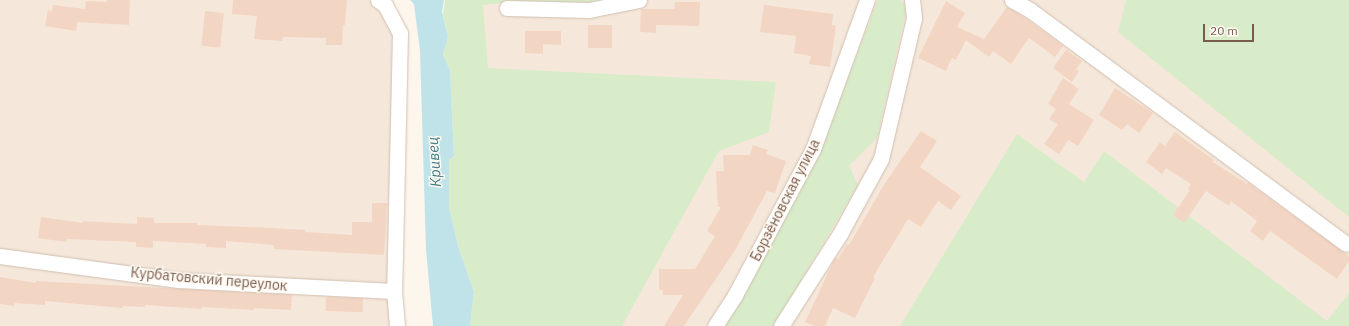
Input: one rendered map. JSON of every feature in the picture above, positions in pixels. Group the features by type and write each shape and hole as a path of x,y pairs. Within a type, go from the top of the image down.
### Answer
{"street":[{"path":"378,0 385,5 400,33 394,291 397,326"},
{"path":"507,8 589,10 639,0"},
{"name":"Борзёновская улица","path":"715,326 735,295 813,149 867,0"},
{"path":"781,326 841,232 881,159 914,18 912,0"},
{"path":"1012,0 1036,14 1346,244"},
{"name":"Курбатовский переулок","path":"0,256 178,280 394,291"}],"shaded area":[{"path":"0,0 370,0 382,7 399,42 399,268 402,326 0,326"},
{"path":"483,0 1349,0 1349,326 483,326"}],"green space":[{"path":"445,0 601,0 578,4 526,1 483,5 488,68 776,82 769,132 719,151 622,326 470,326 474,292 459,249 449,208 449,160 454,156 450,70 443,55 448,37 443,14"},
{"path":"878,0 900,0 907,7 877,138 849,166 858,185 774,326 722,326 820,150"},
{"path":"1126,0 1349,0 1349,217 1118,32"},
{"path":"1017,134 1084,182 1104,151 1327,321 1349,293 1349,326 900,326"}],"water":[{"name":"Кривец","path":"410,0 444,0 442,11 448,37 443,55 450,70 454,156 449,160 449,208 459,249 474,292 470,326 433,326 426,250 420,51 414,4"}],"building":[{"path":"107,0 130,0 129,25 77,22 76,31 45,26 48,10 52,11 53,5 85,9 86,1 107,2"},
{"path":"233,0 347,0 345,25 343,25 342,45 326,45 326,38 283,37 282,41 254,39 257,16 232,14"},
{"path":"946,1 965,13 957,27 984,39 1007,7 1025,18 1063,46 1055,57 1029,38 1011,64 993,51 989,57 966,40 956,60 952,58 946,71 918,58"},
{"path":"675,2 700,2 699,26 656,25 656,33 640,32 641,9 674,9"},
{"path":"764,5 833,14 832,25 836,26 830,67 809,64 811,56 794,53 796,36 760,32"},
{"path":"205,11 224,13 220,48 201,46"},
{"path":"588,25 612,25 612,48 588,48"},
{"path":"525,31 561,31 561,45 543,44 543,54 525,53"},
{"path":"1066,50 1082,61 1076,69 1079,71 1072,82 1053,68"},
{"path":"1063,78 1079,89 1069,104 1094,120 1078,146 1068,140 1059,154 1044,144 1058,124 1049,119 1056,109 1048,104"},
{"path":"1115,88 1153,113 1139,133 1127,124 1122,130 1099,115"},
{"path":"921,131 937,141 920,167 961,196 951,210 938,201 921,227 908,219 873,277 875,278 855,318 833,308 825,326 815,326 805,322 835,258 838,259 847,244 849,245 885,183"},
{"path":"1175,132 1214,160 1213,162 1247,184 1248,183 1349,256 1349,261 1337,279 1270,231 1263,241 1250,231 1257,221 1231,201 1229,206 1206,191 1184,223 1173,215 1190,190 1188,189 1191,184 1166,168 1162,174 1146,162 1160,142 1165,146"},
{"path":"753,145 768,150 766,154 786,161 775,193 767,191 734,252 684,326 664,326 683,295 663,295 663,290 659,290 659,269 695,269 715,236 707,231 721,207 718,207 716,171 724,171 723,155 750,155"},
{"path":"372,203 387,203 384,255 274,249 274,245 226,241 226,248 206,247 206,244 153,241 153,248 136,247 136,242 67,239 66,242 38,238 41,217 83,223 83,221 137,224 137,217 154,218 154,223 197,223 197,225 305,230 305,232 352,235 352,222 372,222"},
{"path":"0,277 36,283 36,281 292,295 291,310 254,308 254,310 202,307 202,309 145,305 145,307 123,306 123,308 45,301 45,305 15,303 14,306 0,304"},
{"path":"326,297 363,298 362,312 326,311"}]}
